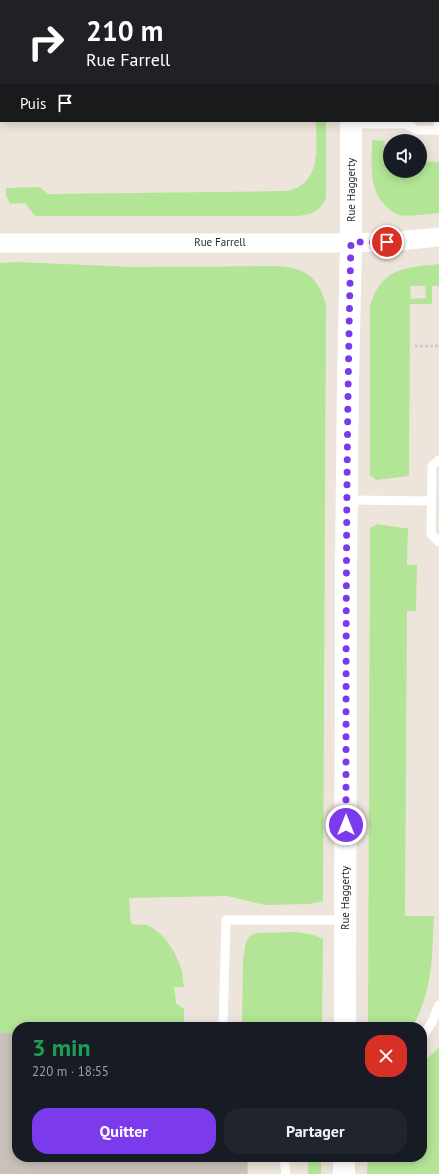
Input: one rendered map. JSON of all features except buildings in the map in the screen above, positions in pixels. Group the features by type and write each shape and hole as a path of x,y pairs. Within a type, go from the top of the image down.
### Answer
{"street":[{"name":"Rue Haggerty","path":"345,1022 346,500 351,242 350,122"},
{"name":"Rue Farrell","path":"0,243 351,242 399,241 439,237"},
{"path":"344,1162 344,1174"}],"lane":[{"path":"350,122 407,122 416,130 438,130 438,122"},
{"path":"439,460 432,466 431,501 435,534 439,542"},
{"path":"346,500 431,501"},
{"path":"223,1022 226,920 346,920"},
{"path":"427,1030 439,1004"},
{"path":"285,1162 286,1174"}],"path":[{"path":"415,346 439,346"}],"green space":[{"path":"316,122 326,122 326,198 317,210 306,215 35,216 25,203 10,204 6,195 6,188 40,187 48,194 288,191 303,184 310,176 315,162"},
{"path":"372,140 383,141 383,178 427,178 427,161 439,162 439,213 403,216 391,211 379,198 375,190 372,165"},
{"path":"16,262 134,267 286,267 302,271 314,280 326,304 323,901 309,904 265,905 227,896 129,898 131,924 146,925 153,928 159,932 174,951 182,972 184,987 174,987 176,1003 184,1009 184,1022 12,1022 12,1034 0,1033 0,263"},
{"path":"439,264 439,286 432,286 432,304 410,304 409,476 376,480 370,475 370,305 375,292 388,276 405,269","holes":["410,286 425,286 426,298 411,299"]},
{"path":"377,524 408,528 407,565 417,565 416,611 407,611 405,916 434,916 432,959 428,987 424,1001 415,1022 368,1022 370,528"},
{"path":"297,932 314,935 323,939 322,1022 242,1022 243,960 246,942 250,936 256,933"},
{"path":"439,1047 439,1174 367,1174 368,1162 427,1162 427,1059"},
{"path":"308,1162 321,1162 321,1174 308,1174"}],"route":[{"path":"346,825 346,569 351,242 387,242"}]}
